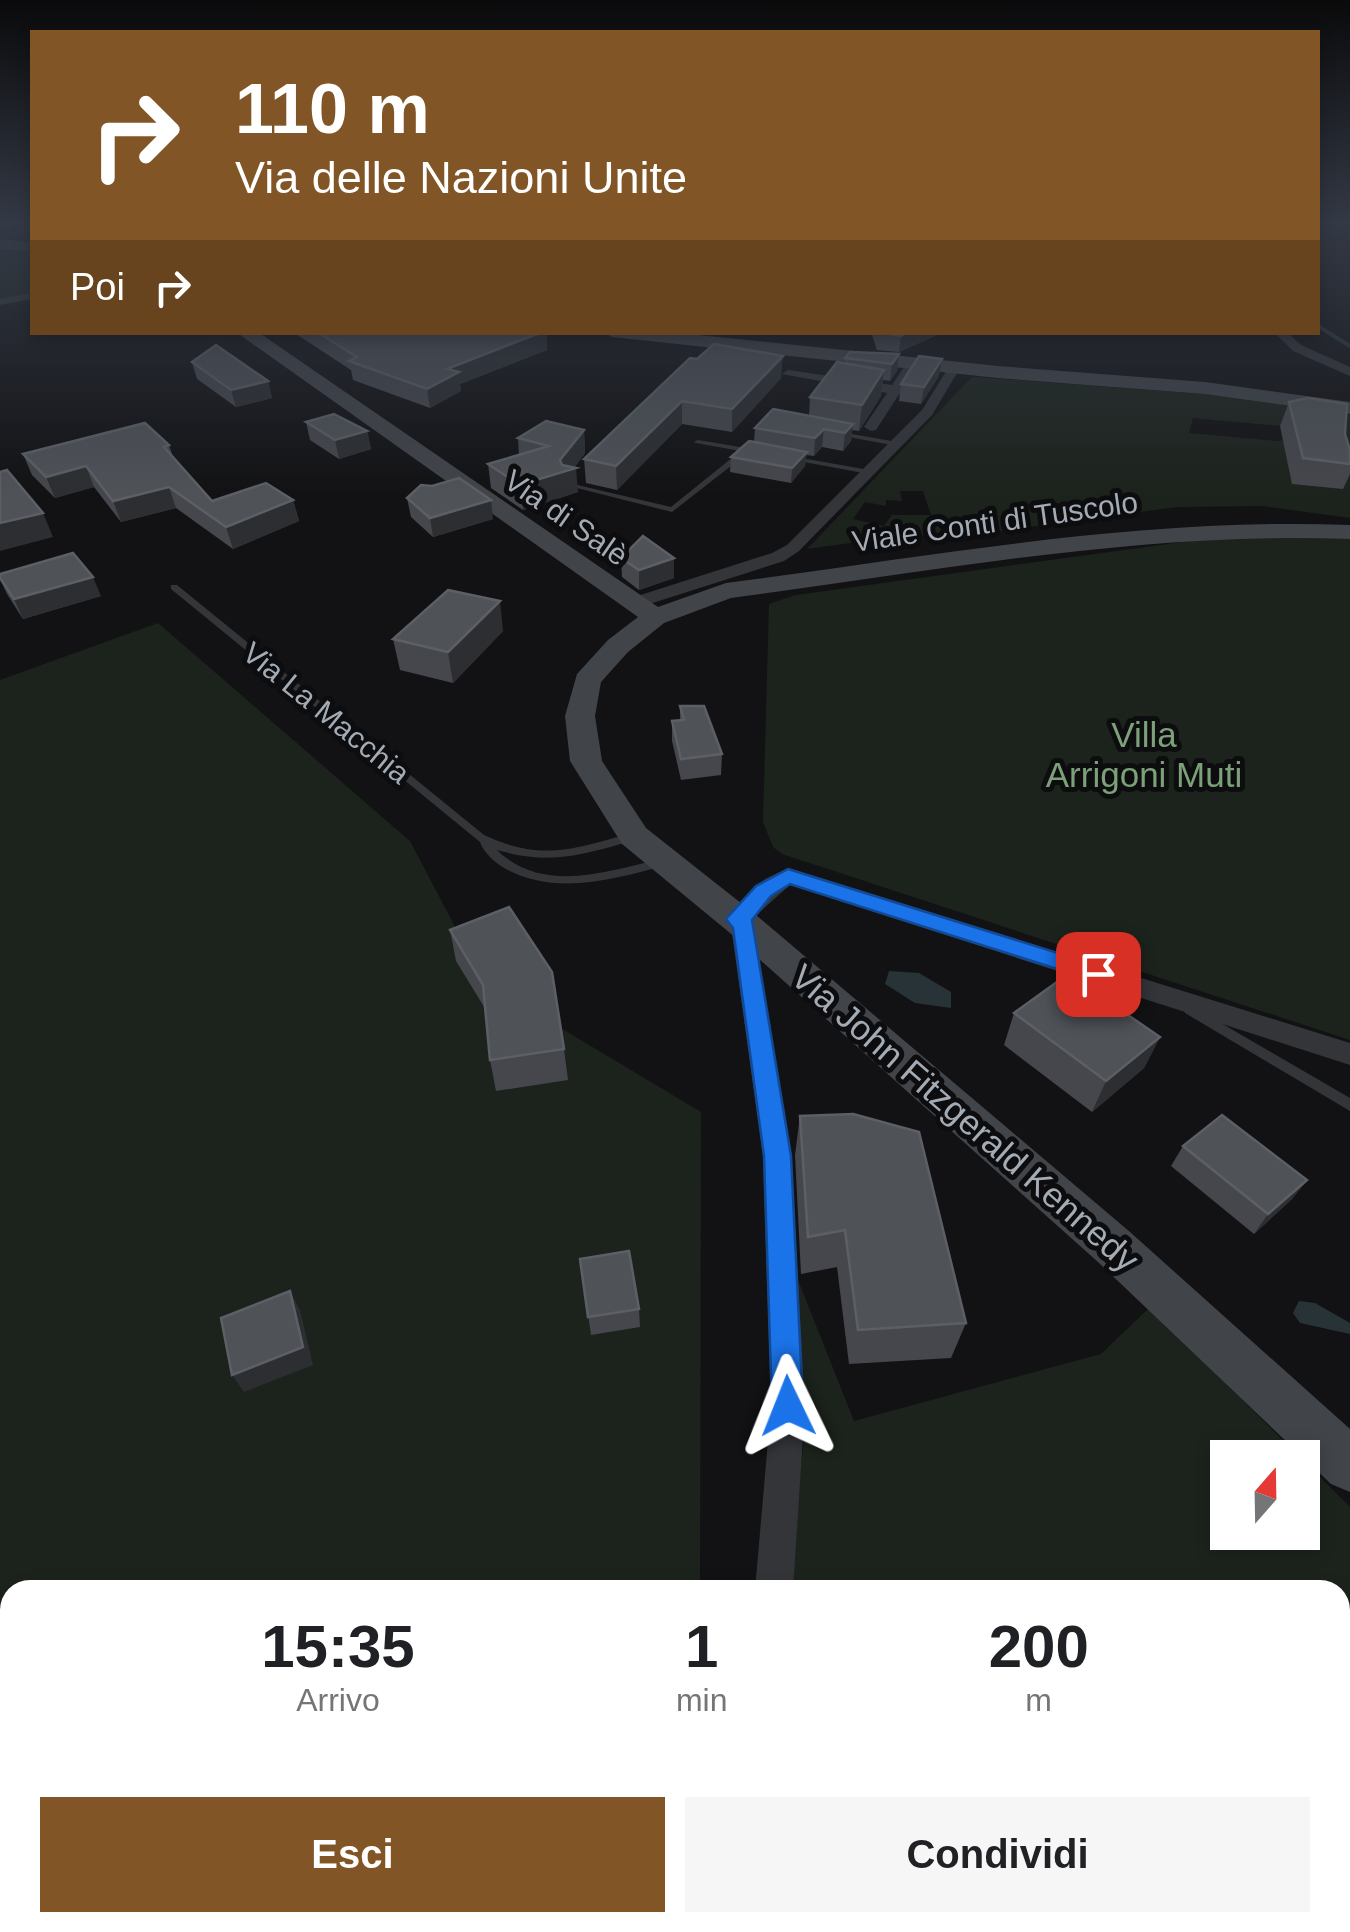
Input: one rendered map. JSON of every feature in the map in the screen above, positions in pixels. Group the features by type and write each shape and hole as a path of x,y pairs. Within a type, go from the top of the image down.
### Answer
{"main road":[{"name":"Via di Salè","path":"248,335 645,610"},
{"path":"641,335 954,368 1126,377 1350,408"},
{"name":"Viale Conti di Tuscolo","path":"645,610 726,590 1165,532 1350,532"},
{"name":"Via John Fitzgerald Kennedy","path":"645,610 588,680 580,716 586,761 650,849 740,922 1114,1247 1350,1465"}],"street":[{"path":"1283,335 1297,348 1350,372"},
{"path":"896,390 914,363"},
{"path":"872,426 906,409 954,368"},
{"path":"793,380 896,390"},
{"path":"645,610 778,558 802,541 897,444 906,409 896,390"},
{"path":"775,1580 788,1406 778,1156 740,922 764,891 788,876 1350,1054"}],"lane":[{"path":"828,432 897,444"},
{"path":"698,442 764,453"},
{"path":"570,485 672,510 746,450"},
{"path":"782,456 870,472"},
{"name":"Via La Macchia","path":"174,587 480,838 507,853 558,856 650,849"},
{"name":"Via La Macchia","path":"480,838 501,864 539,881 590,878 650,849"},
{"path":"1162,993 1350,1106"}],"green space":[{"path":"972,377 1231,396 1350,415 1350,518 1262,506 1177,507 977,534 901,536 807,549","holes":["1193,418 1281,426 1296,438 1278,441 1189,433","900,491 923,491 931,515 892,515 884,526 853,519 865,502 886,506 886,500 902,501"]},
{"name":"Villa Arrigoni Muti","path":"1219,537 1350,538 1350,1040 782,854 773,847 763,822 769,604 796,595"},
{"path":"158,623 410,841 484,982 701,1112 700,1580 0,1580 0,680"},
{"path":"796,1275 854,1421 1101,1354 1149,1308 1283,1440 1210,1440 1210,1550 1320,1550 1320,1477 1350,1507 1350,1580 789,1580 806,1419"}],"shaded area":[{"path":"889,971 919,973 951,992 951,1008 915,1003 885,984"},
{"path":"1299,1301 1315,1303 1350,1323 1350,1334 1300,1323 1293,1313"}],"building":[{"path":"322,335 534,335 447,369 459,372 427,389 349,361 357,357"},
{"path":"714,344 783,356 732,409 682,401 616,466 584,459 690,358 697,359"},
{"path":"216,345 268,381 231,390 192,362"},
{"path":"850,352 899,354 892,364 845,358"},
{"path":"919,356 942,359 924,387 901,384"},
{"path":"837,362 884,370 862,405 810,397"},
{"path":"1308,398 1347,404 1345,434 1350,464 1303,458 1289,402"},
{"path":"773,409 853,424 845,433 824,429 815,438 755,428"},
{"path":"334,414 367,431 335,440 306,422"},
{"path":"546,421 584,430 560,460 562,465 576,468 520,485 488,464 549,446 518,438"},
{"path":"145,423 169,445 164,447 212,501 266,483 293,500 226,527 169,487 113,501 86,466 46,477 23,454"},
{"path":"749,441 807,452 792,468 731,457"},
{"path":"7,470 43,513 0,523 0,472"},
{"path":"459,478 491,500 430,518 407,498 421,485"},
{"path":"643,536 674,558 639,570 621,558"},
{"path":"73,553 93,577 14,599 0,578 0,574"},
{"path":"448,590 500,601 448,652 393,639"},
{"path":"680,706 704,706 722,754 681,759 672,721 684,720"},
{"path":"509,907 552,972 564,1049 490,1060 483,985 450,930"},
{"path":"1068,974 1160,1037 1106,1081 1014,1013"},
{"path":"853,1114 919,1132 966,1323 858,1330 845,1230 808,1237 800,1116"},
{"path":"1222,1115 1307,1180 1268,1214 1183,1146"},
{"path":"629,1251 639,1309 588,1317 580,1259"},
{"path":"290,1291 303,1347 232,1375 221,1318"}],"waterway":[{"path":"1320,327 1350,346"}],"route":[{"path":"788,1406 778,1156 744,924 737,919 777,880 788,876 1098,974"}]}
